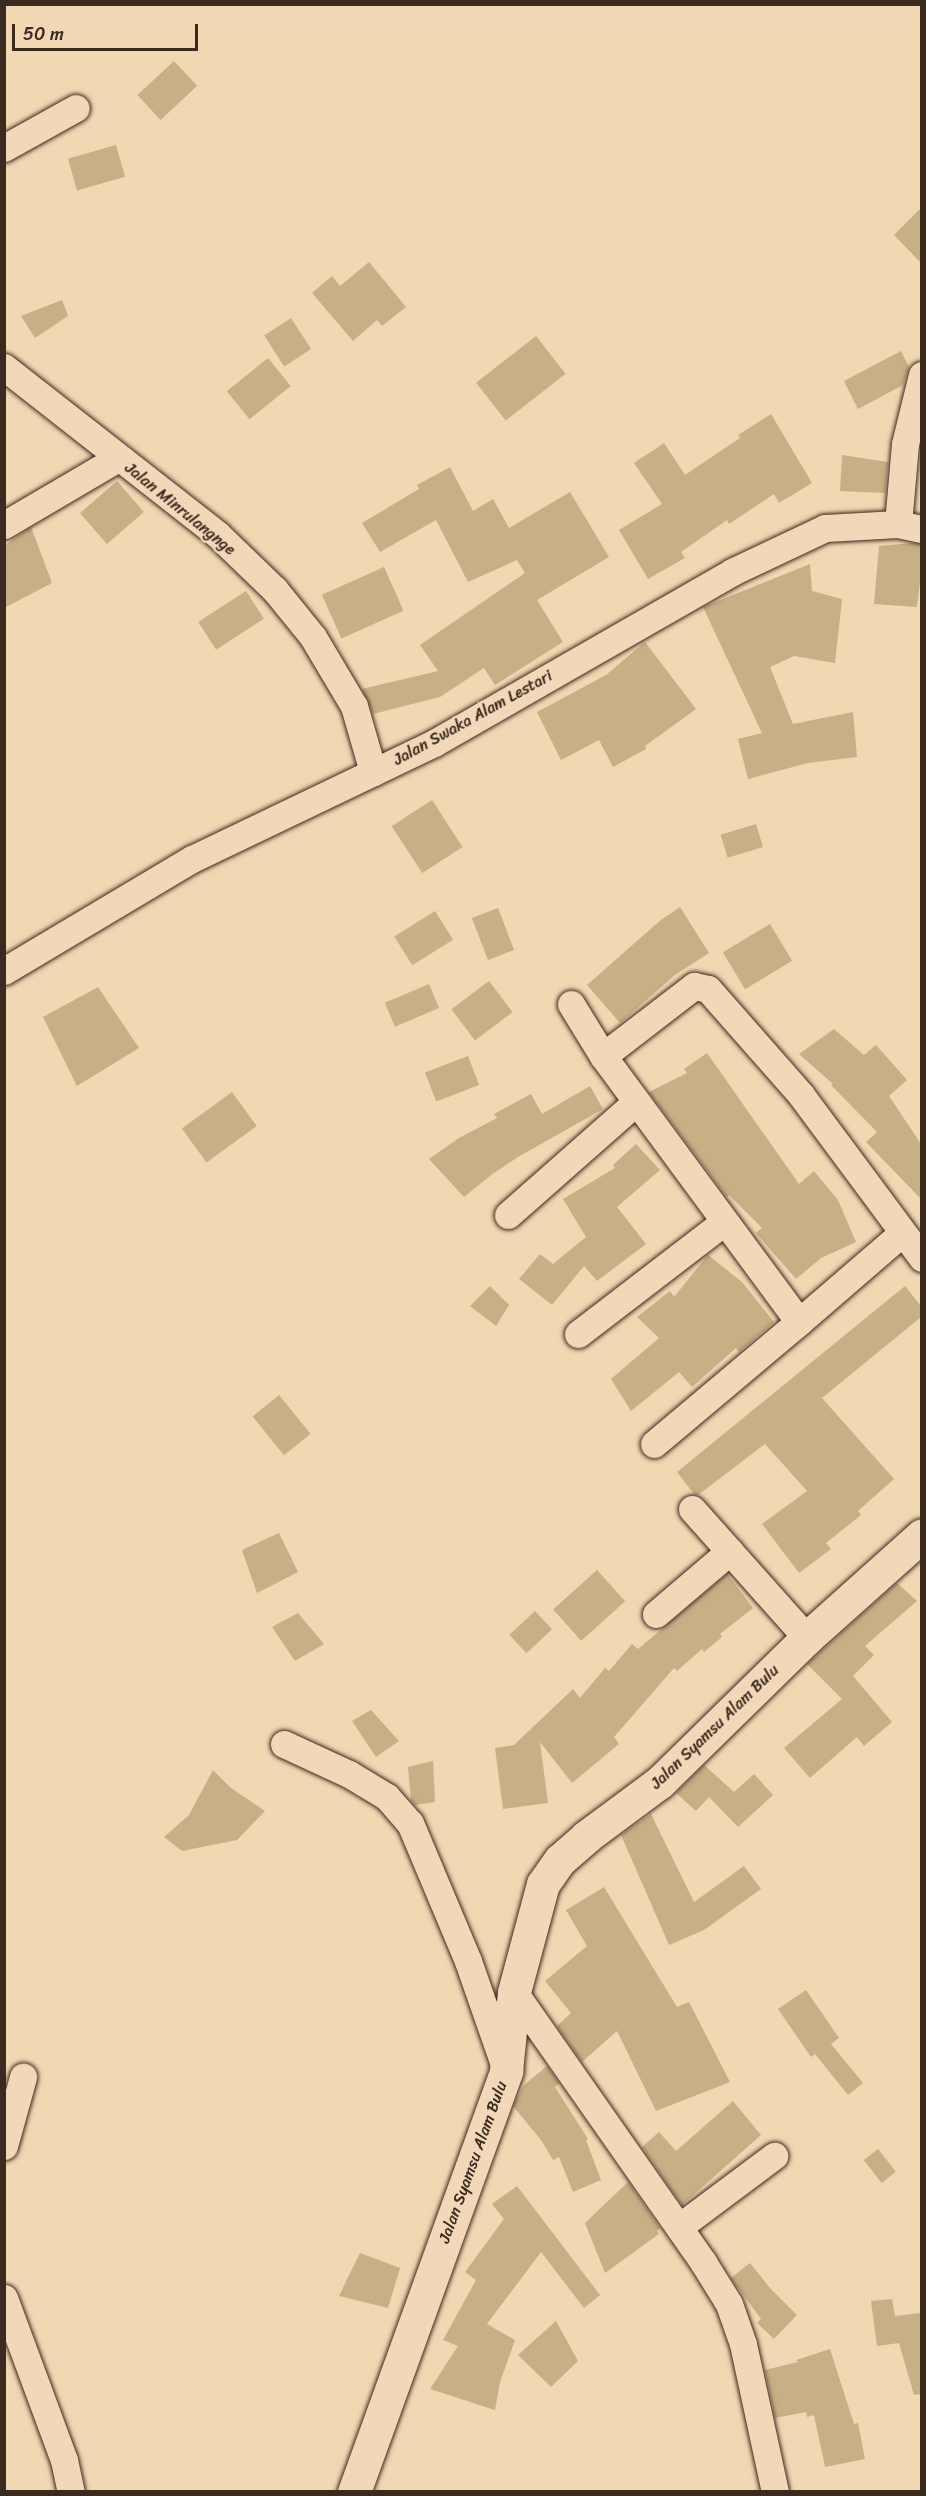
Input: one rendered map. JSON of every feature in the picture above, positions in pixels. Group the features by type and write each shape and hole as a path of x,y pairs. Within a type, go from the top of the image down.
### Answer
{"street":[{"path":"4,148 76,108"},
{"name":"Jalan Minrulangnge","path":"4,367 217,534 274,590 307,629 354,706 373,772"},
{"path":"910,526 905,444 921,375"},
{"path":"4,525 118,458"},
{"name":"Jalan Swaka Alam Lestari","path":"4,971 192,859 434,743 753,562 825,528 910,526"},
{"path":"603,1056 694,986 708,989 801,1095 921,1258"},
{"path":"571,1004 603,1056 799,1322"},
{"path":"508,1215 636,1102"},
{"path":"578,1334 724,1222"},
{"path":"654,1444 902,1233"},
{"path":"692,1509 807,1638"},
{"name":"Jalan Syamsu Alam Bulu","path":"354,2492 406,2342 506,2071 514,1992 543,1884 560,1860 607,1820 660,1782 807,1638 921,1535"},
{"path":"656,1614 730,1551"},
{"path":"284,1744 349,1774 387,1797 410,1823 468,1961 506,2071"},
{"path":"514,1992 703,2262 738,2324 775,2492"},
{"path":"4,2146 23,2077"},
{"path":"679,2227 774,2156"},
{"path":"4,2298 64,2460 71,2492"}],"building":[{"path":"174,61 197,86 161,120 137,95"},
{"path":"116,145 125,177 77,191 68,159"},
{"path":"921,208 921,263 894,235"},
{"path":"369,262 406,307 382,326 377,320 353,341 312,293 332,276 340,286"},
{"path":"62,300 68,316 35,338 21,316"},
{"path":"291,318 311,349 284,366 264,335"},
{"path":"536,336 566,374 506,421 476,383"},
{"path":"901,351 909,367 903,385 858,409 844,381"},
{"path":"268,358 291,386 249,419 227,391"},
{"path":"771,414 812,483 779,503 774,494 729,524 727,520 681,552 685,558 648,579 619,530 662,504 634,463 664,443 685,475 740,438 738,435"},
{"path":"842,455 888,462 885,493 840,491"},
{"path":"450,467 473,511 493,499 509,528 570,492 609,557 537,600 563,642 495,685 484,668 440,697 373,714 362,689 438,671 420,645 525,573 517,560 468,582 436,520 380,552 362,523 419,489 417,485"},
{"path":"117,481 144,512 107,544 80,513"},
{"path":"31,527 52,583 4,608 4,546"},
{"path":"921,544 921,573 917,607 874,604 879,546"},
{"path":"810,564 812,591 842,599 835,663 794,656 770,667 793,724 853,712 857,757 808,763 748,779 738,739 762,733 703,607"},
{"path":"384,567 404,611 341,639 322,595"},
{"path":"246,591 264,619 216,650 198,622"},
{"path":"645,642 696,709 645,746 646,749 613,767 599,740 561,760 537,712 606,675"},
{"path":"432,800 462,847 422,873 392,826"},
{"path":"756,824 763,847 728,858 721,835"},
{"path":"680,907 709,953 675,975 620,1023 587,985 662,919"},
{"path":"498,908 514,950 488,960 472,918"},
{"path":"435,911 453,940 412,965 394,936"},
{"path":"770,924 792,961 745,989 723,952"},
{"path":"489,981 512,1012 475,1040 451,1009"},
{"path":"429,984 439,1008 395,1027 385,1003"},
{"path":"98,987 139,1048 77,1086 43,1017"},
{"path":"834,1029 864,1055 876,1045 907,1080 889,1096 921,1144 921,1199 866,1142 877,1132 831,1085 833,1084 799,1054"},
{"path":"707,1053 799,1184 814,1171 838,1200 856,1242 821,1258 796,1279 756,1233 762,1228 729,1195 727,1197 649,1092 687,1073 684,1069"},
{"path":"468,1056 479,1085 436,1101 425,1072"},
{"path":"590,1086 603,1109 518,1157 464,1197 429,1159 459,1138 497,1118 494,1114 531,1094 542,1114"},
{"path":"232,1092 257,1126 207,1162 182,1128"},
{"path":"636,1144 660,1170 617,1207 646,1244 597,1281 584,1266 552,1305 519,1279 540,1254 553,1264 586,1237 563,1199 615,1168 613,1165"},
{"path":"708,1255 742,1282 774,1322 739,1352 736,1348 692,1387 679,1372 631,1411 611,1379 659,1338 637,1317 670,1291 674,1297"},
{"path":"490,1286 509,1305 496,1326 470,1306"},
{"path":"905,1286 921,1306 921,1317 822,1398 894,1479 858,1511 861,1515 826,1543 831,1549 799,1573 762,1524 807,1491 765,1444 698,1495 694,1494 677,1472"},
{"path":"279,1395 310,1434 284,1455 253,1416"},
{"path":"279,1533 298,1572 257,1593 242,1550"},
{"path":"597,1570 625,1601 581,1641 553,1609"},
{"path":"727,1574 753,1608 720,1634 722,1637 704,1652 702,1649 677,1671 674,1668 614,1737 619,1744 572,1783 540,1742 548,1803 503,1809 495,1748 514,1745 573,1689 580,1698 605,1668 609,1671 632,1644 638,1649"},
{"path":"897,1583 917,1601 865,1646 874,1655 853,1676 892,1722 864,1746 857,1737 810,1778 784,1748 842,1699 807,1664"},
{"path":"535,1611 552,1629 526,1653 509,1635"},
{"path":"298,1613 324,1644 295,1661 272,1627"},
{"path":"371,1710 399,1741 376,1757 352,1721"},
{"path":"433,1761 435,1802 415,1805 411,1800 408,1767"},
{"path":"704,1765 734,1792 754,1774 773,1795 738,1827 709,1797 696,1811 676,1793"},
{"path":"213,1770 231,1788 265,1811 237,1840 182,1851 164,1837 189,1815"},
{"path":"651,1814 694,1902 744,1866 761,1889 704,1930 669,1945 621,1835"},
{"path":"604,1887 677,2007 689,2002 730,2082 656,2111 617,2031 582,2062 557,2026 571,2013 545,1981 587,1946 566,1910"},
{"path":"806,1990 839,2038 831,2044 863,2083 848,2095 815,2054 811,2057 778,2009"},
{"path":"547,2066 559,2083 555,2087 588,2139 586,2140 601,2180 573,2192 559,2157 553,2160 541,2140 513,2106 524,2085"},
{"path":"733,2101 761,2135 682,2205 642,2147 659,2132 676,2151"},
{"path":"878,2149 896,2172 882,2183 864,2160"},
{"path":"628,2182 660,2228 657,2231 659,2234 605,2273 585,2223"},
{"path":"517,2186 600,2295 584,2308 541,2252 487,2324 515,2340 500,2382 495,2410 430,2389 458,2346 443,2340 476,2280 465,2272 504,2219 492,2204"},
{"path":"360,2253 400,2268 388,2308 339,2296"},
{"path":"750,2263 770,2288 797,2315 774,2339 757,2323 761,2319 731,2278"},
{"path":"892,2299 895,2316 921,2313 921,2394 914,2395 899,2343 877,2346 871,2301"},
{"path":"556,2321 578,2361 551,2387 518,2355"},
{"path":"830,2349 854,2424 858,2423 865,2459 825,2467 814,2415 807,2417 806,2412 775,2418 765,2370 798,2362 796,2360"}]}
